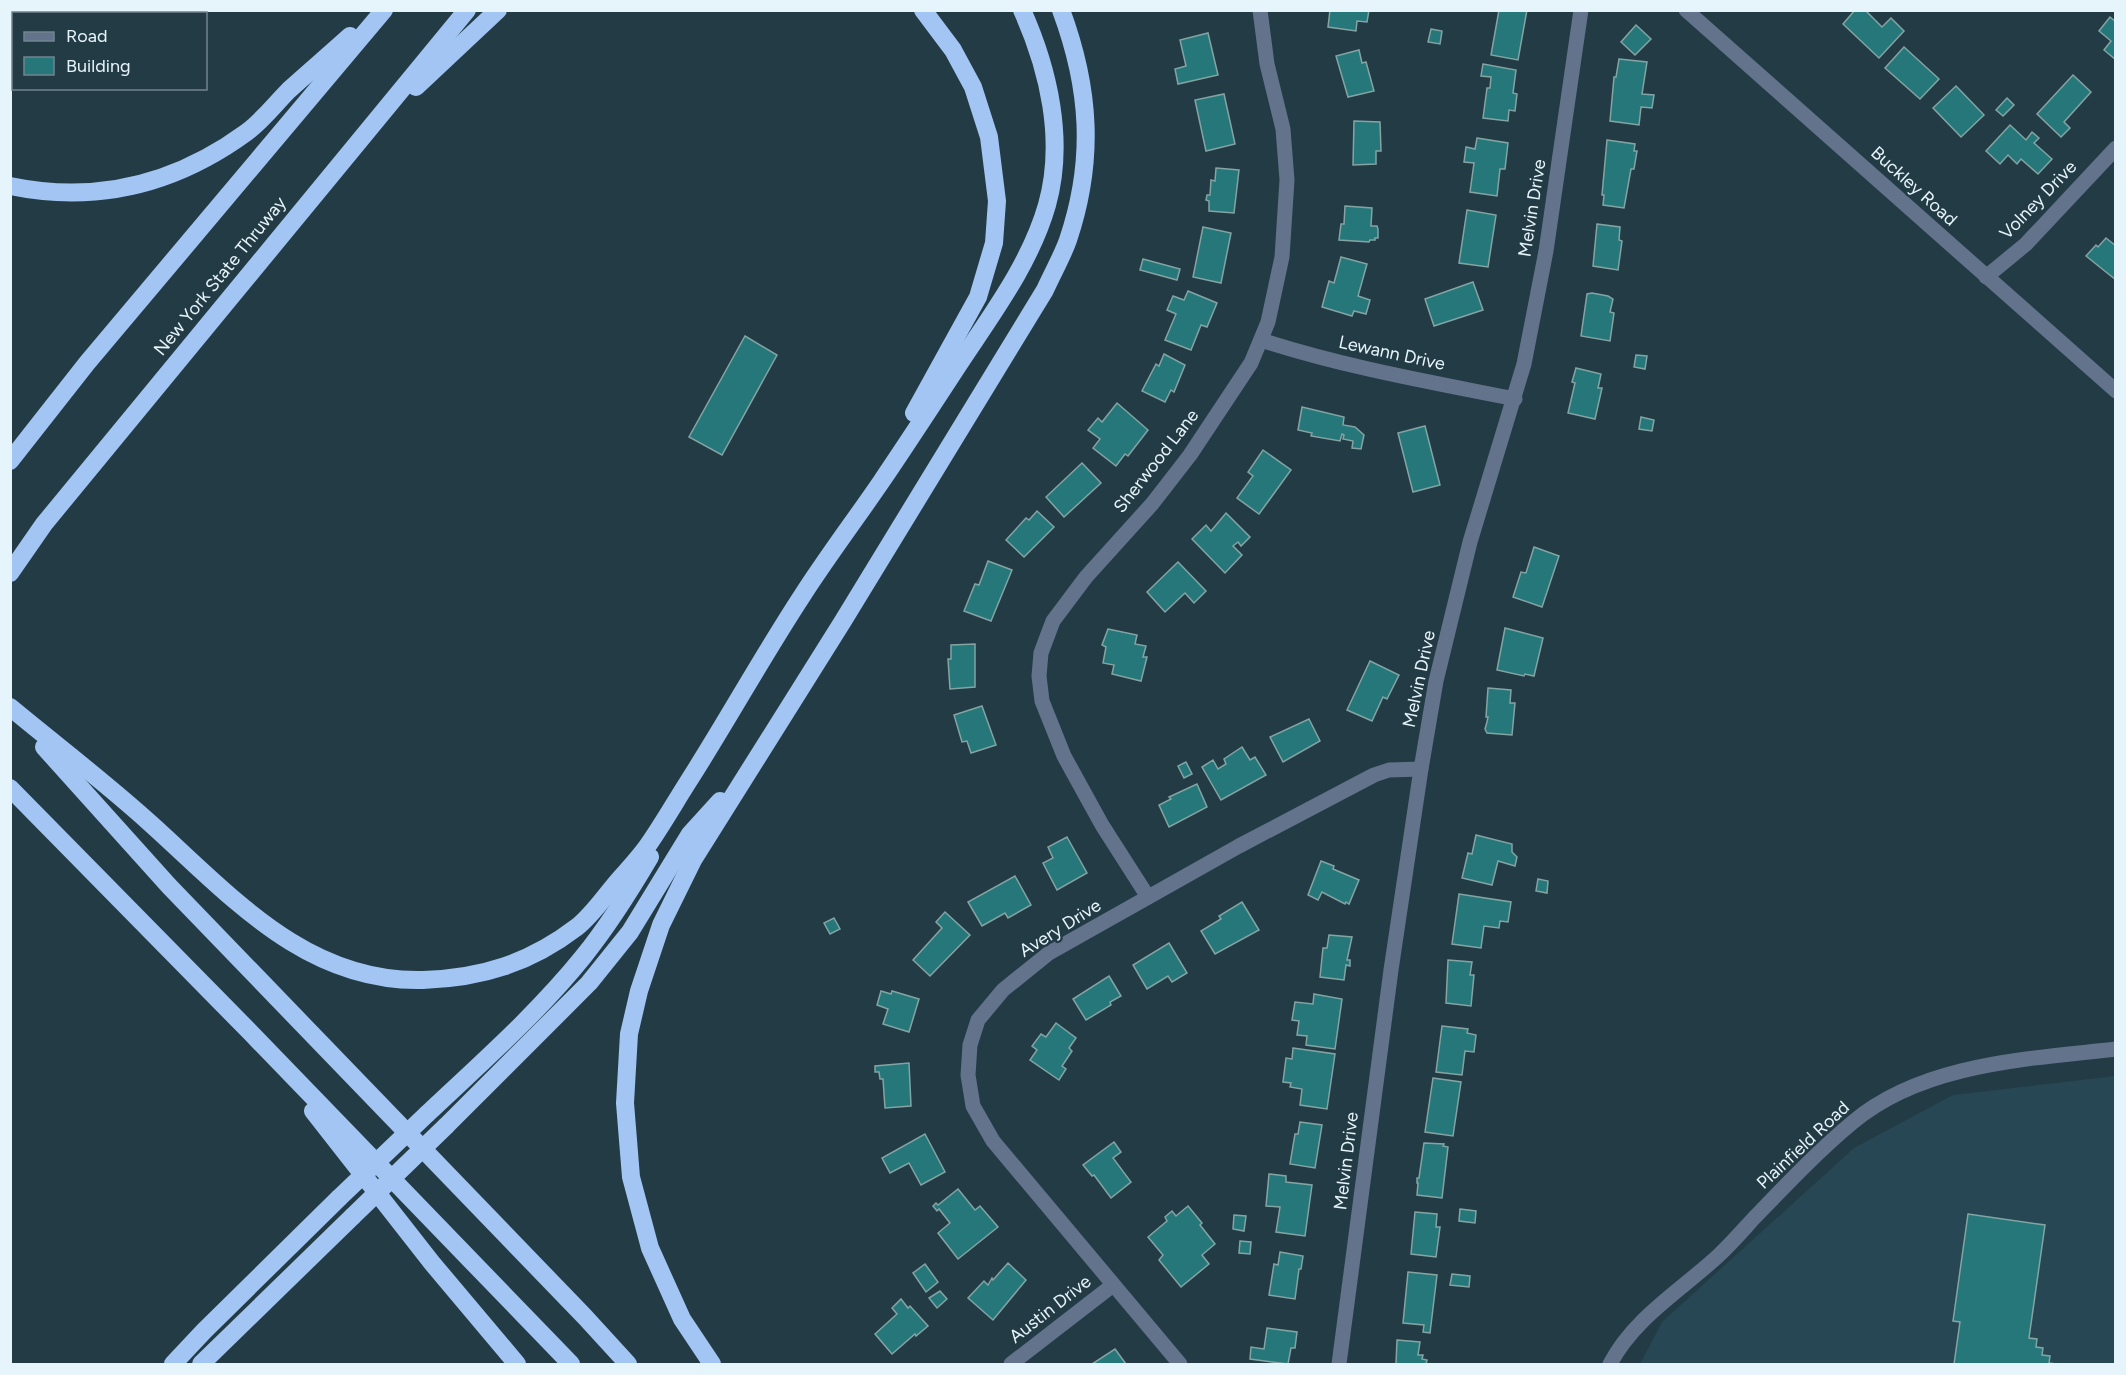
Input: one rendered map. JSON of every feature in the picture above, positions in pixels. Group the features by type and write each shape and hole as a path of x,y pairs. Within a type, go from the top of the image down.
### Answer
{"highway":[{"path":"10,186 58,193 109,191 153,181 199,163 249,131 289,90 379,10"},
{"path":"10,461 87,363 384,10"},
{"name":"New York State Thruway","path":"10,573 44,524 466,10"},
{"path":"356,144 498,10"},
{"path":"880,484 896,446 978,297 994,243 998,201 989,137 973,87 953,50 923,10"},
{"path":"10,707 148,821 219,886 288,941 321,959 347,969 380,977 421,980 476,976 506,967 532,955 579,926 644,850 715,740 802,596 880,484 1010,287 1029,250 1047,206 1054,160 1052,102 1036,41 1022,10"},
{"path":"712,1365 678,1309 650,1248 632,1177 625,1103 628,1034 639,991 661,925 693,860 843,621 1045,290 1067,240 1081,190 1087,134 1084,88 1061,10"},
{"path":"10,711 169,886 585,1317 628,1365"},
{"path":"173,1365 204,1330 521,1024 583,957 632,887 678,810 715,740"},
{"path":"201,1365 589,983 630,932 690,834 753,764"},
{"path":"10,788 250,1032 571,1365"},
{"path":"250,1032 432,1263 517,1365"}],"street":[{"name":"Sherwood Lane","path":"1148,897 1102,825 1064,756 1042,701 1039,676 1041,653 1053,621 1086,577 1152,504 1190,455 1251,363 1268,322 1282,257 1287,180 1282,129 1267,64 1260,10"},
{"name":"Melvin Drive","path":"1339,1365 1390,970 1420,769 1436,681 1470,542 1524,364 1546,251 1581,10"},
{"name":"Buckley Road","path":"1686,10 2115,391"},
{"name":"Volney Drive","path":"1986,277 2026,244 2115,148"},
{"name":"Lewann Drive","path":"1261,340 1361,367 1515,399"},
{"name":"Avery Drive","path":"1180,1365 993,1141 973,1106 968,1075 970,1046 978,1020 1003,990 1049,953 1239,846 1374,775 1389,770 1420,769"},
{"name":"Plainfield Road","path":"1610,1365 1620,1346 1665,1298 1718,1256 1804,1166 1846,1128 1887,1099 1939,1077 1993,1063 2115,1050"},
{"name":"Austin Drive","path":"1011,1365 1113,1285"}],"shaded area":[{"path":"2115,1076 2115,1364 1640,1364 1662,1322 1854,1148 1953,1095"}],"building":[{"path":"1330,10 1369,10 1367,22 1357,21 1356,31 1328,27"},
{"path":"1499,10 1527,10 1518,60 1491,55"},
{"path":"1855,10 1865,10 1882,27 1891,18 1904,31 1879,58 1843,24"},
{"path":"2110,17 2116,22 2116,60 2104,50 2111,41 2099,31"},
{"path":"1636,25 1651,39 1635,55 1621,42"},
{"path":"1431,29 1442,31 1440,44 1428,42"},
{"path":"1208,33 1218,75 1178,84 1175,69 1186,66 1180,40"},
{"path":"1904,47 1939,79 1920,99 1885,68"},
{"path":"1359,50 1362,63 1366,62 1374,91 1348,97 1336,56"},
{"path":"1619,59 1647,62 1642,94 1654,95 1652,108 1641,107 1639,125 1610,121 1614,77 1616,77"},
{"path":"1483,64 1516,70 1513,93 1517,94 1515,111 1509,110 1508,121 1483,118 1487,88 1490,88 1491,77 1481,76"},
{"path":"2073,75 2091,92 2064,122 2070,128 2061,137 2037,114"},
{"path":"1956,86 1984,115 1961,137 1933,108"},
{"path":"1224,94 1235,144 1206,151 1195,100"},
{"path":"2007,98 2014,105 2003,116 1996,110"},
{"path":"1354,121 1380,122 1381,151 1376,151 1376,164 1353,165"},
{"path":"2010,125 2026,140 2032,132 2039,138 2034,143 2052,159 2038,174 2021,159 2017,164 2008,155 2000,164 1986,151"},
{"path":"1477,138 1508,143 1505,169 1500,169 1497,196 1470,192 1474,163 1464,162 1466,147 1475,149"},
{"path":"1607,140 1635,144 1634,151 1637,151 1634,169 1631,169 1624,208 1603,205"},
{"path":"1216,168 1239,170 1234,213 1209,211 1209,201 1206,200 1207,195 1210,195 1211,180 1215,181"},
{"path":"1345,206 1372,208 1371,226 1377,226 1378,238 1369,242 1339,240 1341,224 1344,224"},
{"path":"1467,210 1496,215 1488,267 1459,263"},
{"path":"1597,224 1620,227 1619,240 1622,241 1618,270 1593,266"},
{"path":"1203,227 1231,233 1221,283 1193,277"},
{"path":"2106,238 2116,246 2116,280 2086,256"},
{"path":"1341,257 1367,264 1358,296 1370,300 1366,314 1354,311 1352,316 1322,307 1329,281 1334,283"},
{"path":"1143,259 1180,269 1177,280 1140,270"},
{"path":"1473,282 1483,310 1434,326 1425,299"},
{"path":"1188,291 1217,303 1207,327 1201,325 1191,350 1165,340 1176,314 1167,310 1173,296 1184,300"},
{"path":"1592,293 1613,299 1610,312 1614,313 1610,341 1581,336 1587,294"},
{"path":"745,336 777,355 722,455 689,437"},
{"path":"1164,354 1185,365 1174,392 1171,390 1165,402 1142,391 1156,364 1159,366"},
{"path":"1636,355 1647,356 1645,369 1634,367"},
{"path":"1576,368 1601,374 1598,388 1602,388 1595,419 1568,413"},
{"path":"1117,403 1148,430 1128,456 1125,454 1116,466 1093,448 1100,439 1088,430 1098,418 1102,422"},
{"path":"1302,407 1344,417 1343,425 1355,427 1364,435 1361,449 1352,448 1353,441 1343,439 1342,434 1340,441 1311,436 1312,433 1298,430"},
{"path":"1641,417 1654,420 1652,431 1639,429"},
{"path":"1425,426 1440,485 1413,492 1398,433"},
{"path":"1263,450 1291,470 1259,514 1237,498 1253,476 1248,472"},
{"path":"1082,463 1101,483 1064,517 1046,497"},
{"path":"1037,511 1054,527 1024,557 1006,540 1026,518 1029,520"},
{"path":"1226,513 1250,537 1241,546 1238,542 1233,546 1242,555 1225,573 1192,539 1206,525 1211,531"},
{"path":"1534,547 1559,556 1542,607 1513,597 1521,572 1526,573"},
{"path":"988,561 1012,570 991,621 964,611 975,584 979,585"},
{"path":"1178,562 1206,591 1194,603 1185,593 1165,612 1147,592"},
{"path":"1505,628 1543,638 1534,676 1497,670"},
{"path":"1108,629 1137,635 1135,644 1146,646 1143,657 1147,657 1141,681 1112,674 1114,665 1103,663 1106,647 1102,645"},
{"path":"975,644 975,687 950,689 948,659 951,659 951,645"},
{"path":"1370,661 1399,675 1387,699 1383,697 1372,721 1347,710"},
{"path":"1488,688 1511,690 1510,703 1515,703 1512,735 1487,733 1485,729 1488,717 1486,717"},
{"path":"982,706 996,745 971,753 967,741 962,742 954,715"},
{"path":"1309,719 1320,741 1283,762 1270,737"},
{"path":"1242,747 1250,760 1255,757 1266,775 1221,800 1202,767 1213,760 1218,769 1226,764 1224,759"},
{"path":"1186,762 1192,774 1184,778 1178,766"},
{"path":"1197,784 1207,807 1169,827 1159,805 1171,799 1169,797"},
{"path":"1476,835 1512,844 1512,852 1517,857 1515,866 1498,861 1492,885 1462,878 1468,853 1472,854"},
{"path":"1067,837 1087,873 1057,890 1043,863 1053,858 1048,847"},
{"path":"1321,861 1359,880 1349,904 1322,892 1318,900 1308,895"},
{"path":"1015,876 1031,905 1008,918 1005,913 982,926 968,902"},
{"path":"1538,879 1548,881 1547,893 1536,891"},
{"path":"1459,894 1511,902 1508,922 1500,921 1499,928 1484,926 1481,948 1452,944"},
{"path":"1242,902 1259,930 1215,954 1201,931 1221,919 1219,916"},
{"path":"945,912 970,935 930,976 913,960 942,928 936,922"},
{"path":"834,918 840,929 830,934 824,923"},
{"path":"1329,935 1352,937 1347,960 1350,960 1350,966 1346,965 1344,980 1320,977 1323,948 1327,948"},
{"path":"1169,943 1187,973 1172,982 1168,976 1147,989 1133,965"},
{"path":"1448,960 1472,962 1470,975 1474,975 1471,1006 1446,1003"},
{"path":"1109,976 1121,996 1086,1020 1073,999"},
{"path":"881,991 891,994 892,991 919,999 909,1032 883,1024 888,1009 877,1005"},
{"path":"1314,994 1342,999 1335,1049 1306,1045 1307,1036 1297,1035 1299,1021 1292,1020 1295,1002 1313,1004"},
{"path":"1056,1023 1076,1038 1069,1048 1072,1051 1062,1066 1066,1069 1059,1080 1030,1060 1037,1050 1032,1046 1041,1034 1046,1037"},
{"path":"1442,1026 1468,1029 1467,1033 1476,1035 1474,1052 1465,1051 1462,1075 1436,1072"},
{"path":"1293,1048 1335,1054 1327,1109 1300,1105 1302,1089 1290,1087 1291,1083 1283,1082 1286,1058 1292,1059"},
{"path":"909,1063 911,1106 885,1108 883,1079 880,1079 879,1072 875,1072 875,1066"},
{"path":"1433,1078 1461,1082 1453,1136 1425,1132"},
{"path":"1300,1122 1322,1125 1315,1168 1290,1164 1295,1134 1298,1134"},
{"path":"925,1134 945,1172 921,1185 909,1163 890,1173 882,1158"},
{"path":"1114,1142 1121,1152 1113,1158 1131,1182 1111,1198 1094,1175 1092,1176 1083,1165"},
{"path":"1424,1143 1444,1144 1443,1146 1448,1147 1442,1198 1417,1195 1417,1178 1419,1178"},
{"path":"1269,1174 1286,1176 1286,1182 1312,1185 1305,1236 1276,1232 1280,1207 1266,1206"},
{"path":"958,1189 975,1210 980,1206 998,1227 958,1259 938,1233 950,1223 939,1209 937,1211 933,1206 936,1203 938,1205"},
{"path":"1188,1206 1215,1244 1202,1255 1209,1264 1181,1287 1159,1260 1163,1255 1148,1237 1167,1221 1165,1217 1172,1211 1176,1216"},
{"path":"1460,1209 1476,1211 1475,1223 1459,1221"},
{"path":"1415,1212 1437,1214 1436,1227 1440,1227 1436,1257 1411,1254"},
{"path":"1968,1214 2045,1225 2029,1338 2037,1339 2036,1347 2043,1348 2042,1355 2050,1356 2049,1363 2057,1364 1954,1364 1960,1322 1953,1321"},
{"path":"1234,1215 1246,1216 1244,1231 1233,1229"},
{"path":"1240,1241 1251,1242 1250,1254 1239,1253"},
{"path":"1280,1252 1303,1256 1295,1299 1269,1295 1274,1264 1278,1265"},
{"path":"1008,1263 1026,1280 993,1320 968,1298 984,1281 988,1285"},
{"path":"925,1264 938,1282 926,1292 913,1273"},
{"path":"1408,1272 1437,1275 1430,1333 1423,1332 1424,1325 1403,1323"},
{"path":"1452,1274 1470,1276 1469,1287 1450,1285"},
{"path":"940,1291 947,1299 937,1308 929,1298"},
{"path":"901,1299 928,1326 892,1354 875,1334 897,1314 892,1308"},
{"path":"1267,1328 1297,1332 1295,1348 1291,1348 1288,1364 1250,1359 1251,1347 1264,1349"},
{"path":"1397,1340 1420,1342 1418,1355 1423,1355 1422,1359 1427,1360 1426,1364 1396,1364"},
{"path":"1115,1349 1126,1364 1092,1364"}]}
